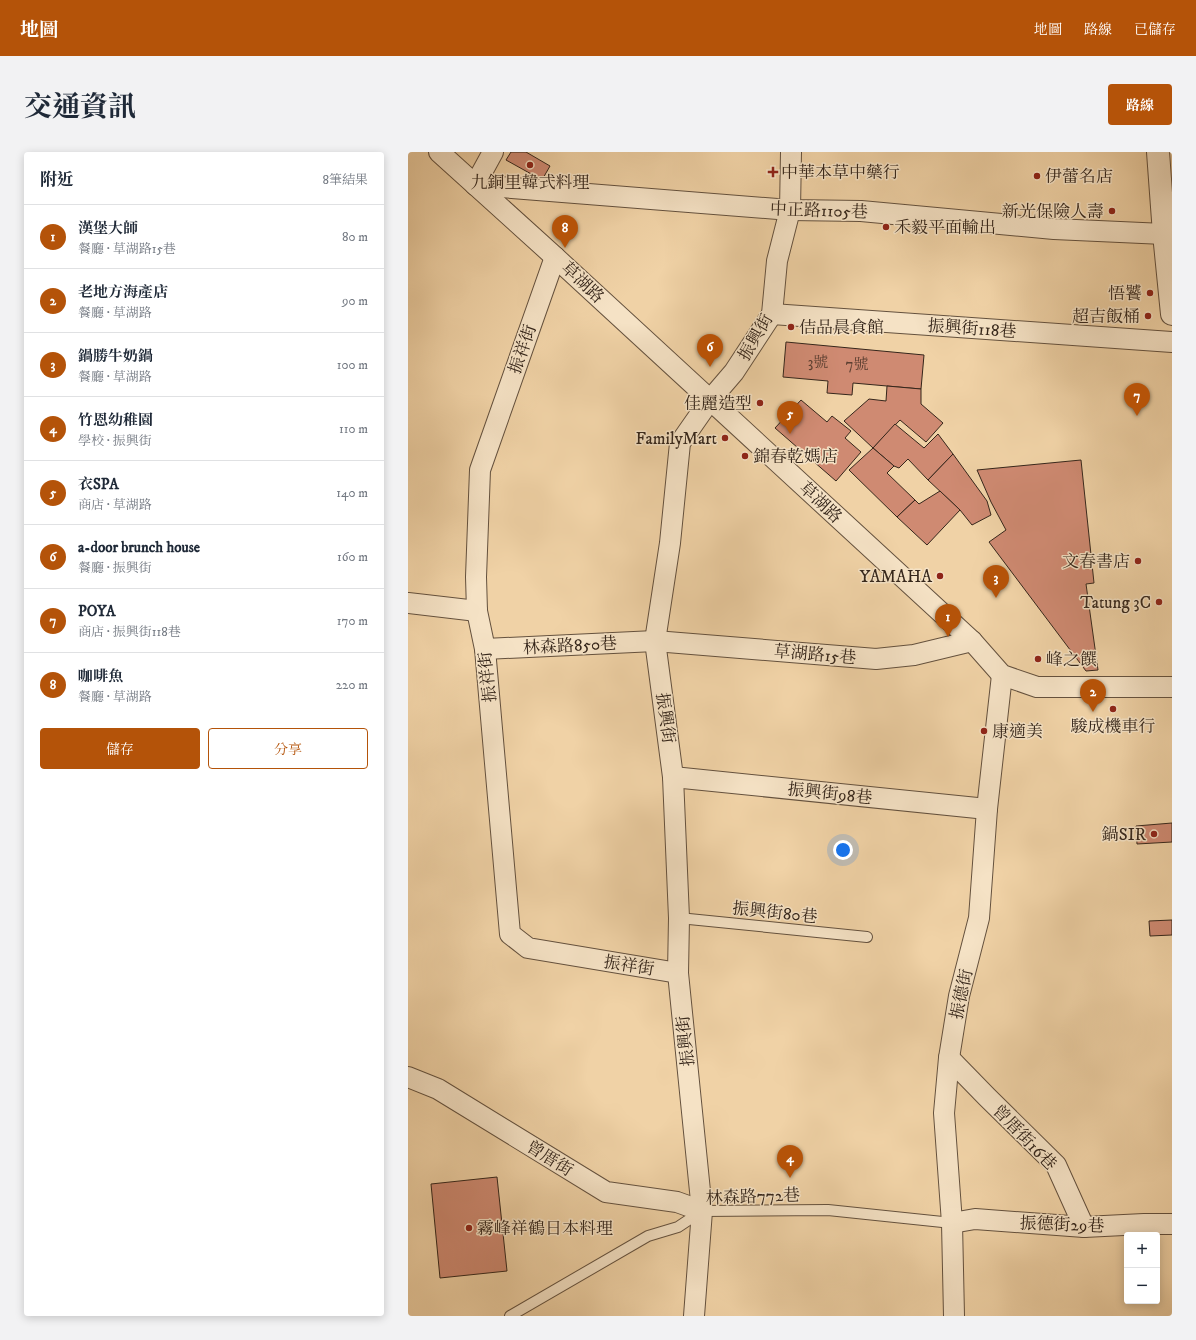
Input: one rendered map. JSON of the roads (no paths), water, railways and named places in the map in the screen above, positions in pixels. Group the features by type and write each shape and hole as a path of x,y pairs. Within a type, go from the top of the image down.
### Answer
{"street":[{"name":"草湖路","path":"439,152 972,641 1002,674 1037,687 1172,686"},
{"path":"475,185 494,152"},
{"name":"振興街","path":"694,1316 702,1211 678,973 679,918 673,778 655,641 670,543 680,443 710,400 734,372 772,314 778,261 790,210 791,152"},
{"path":"1158,152 1172,314"},
{"name":"中正路1105巷","path":"475,185 790,210 861,211 1054,229 1164,234"},
{"name":"振祥街","path":"555,257 480,470 476,577 477,611 485,649 510,934 528,948 678,973"},
{"name":"振興街118巷","path":"772,314 1172,342"},
{"path":"408,602 477,611"},
{"name":"草湖路15巷","path":"655,641 876,659 914,655 972,641"},
{"name":"林森路850巷","path":"485,649 655,641"},
{"name":"振德街","path":"954,1316 952,1223 944,1113 949,1058 959,996 980,918 987,809 1002,674"},
{"name":"振興街98巷","path":"673,778 987,809"},
{"name":"曾厝街16巷","path":"949,1058 1056,1165 1084,1227"},
{"name":"曾厝街","path":"408,1077 438,1089 606,1192 677,1202 702,1211"},
{"name":"振德街29巷","path":"952,1223 975,1219 1084,1227 1172,1224"}],"lane":[{"name":"振興街80巷","path":"679,918 867,937"},
{"name":"林森路772巷","path":"510,1316 648,1236 678,1227 702,1211 828,1210 952,1223"}],"place":[{"name":"九銅里韓式料理","path":"530,165"},
{"name":"中華本草中藥行","path":"773,172"},
{"name":"伊蕾名店","path":"1037,176"},
{"name":"新光保險人壽","path":"1112,211"},
{"name":"禾毅平面輸出","path":"886,227"},
{"name":"咖啡魚","path":"565,248"},
{"name":"悟饕","path":"1150,293"},
{"name":"超吉飯桶","path":"1148,316"},
{"name":"佶品晨食館","path":"791,327"},
{"name":"a-door brunch house","path":"710,367"},
{"name":"佳麗造型","path":"760,403"},
{"name":"POYA","path":"1137,416"},
{"name":"衣SPA","path":"790,434"},
{"name":"FamilyMart","path":"725,438"},
{"name":"錦春乾媽店","path":"745,456"},
{"name":"文春書店","path":"1138,561"},
{"name":"YAMAHA","path":"940,576"},
{"name":"鍋勝牛奶鍋","path":"996,598"},
{"name":"Tatung 3C","path":"1159,602"},
{"name":"漢堡大師","path":"948,637"},
{"name":"峰之饌","path":"1038,659"},
{"name":"駿成機車行","path":"1113,709"},
{"name":"老地方海產店","path":"1093,712"},
{"name":"康適美","path":"984,731"},
{"name":"鍋SIR","path":"1154,834"},
{"name":"竹恩幼稚園","path":"790,1178"},
{"name":"霧峰祥鶴日本料理","path":"469,1228"}]}
